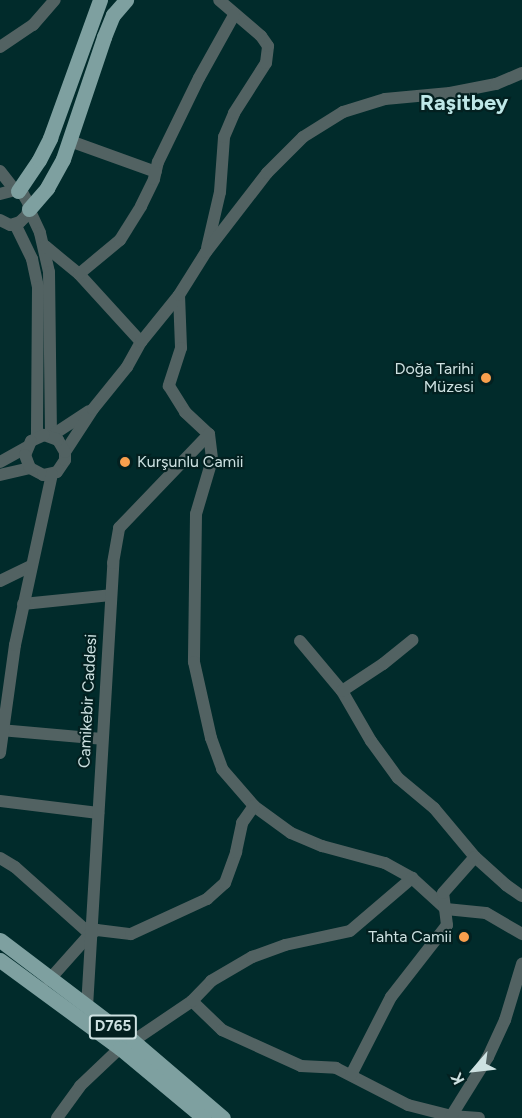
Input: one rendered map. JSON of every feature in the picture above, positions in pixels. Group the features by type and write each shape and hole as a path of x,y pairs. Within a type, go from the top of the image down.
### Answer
{"main road":[{"path":"17,190 39,160 50,138 100,0"},
{"path":"29,210 47,188 70,141 104,37 113,15 126,0"},
{"name":"D765","path":"0,940 87,1007 204,1118"},
{"name":"D765","path":"0,960 126,1044 223,1118"}],"street":[{"path":"1,45 33,25 55,0"},
{"path":"206,252 220,192 224,137 234,113 266,63 268,46 261,36 219,1"},
{"path":"79,274 120,240 141,206 199,78 234,15"},
{"path":"27,447 26,462 30,468 43,475 52,474 62,466 65,452 93,409 127,367 141,342 179,295 206,252 267,173 303,137 343,112 386,99 450,93 496,84 522,73"},
{"path":"70,141 156,172"},
{"path":"0,171 27,199 29,210 45,246 49,272 51,436"},
{"path":"0,194 17,190"},
{"path":"29,210 24,219 6,225 32,259 38,287 37,437"},
{"path":"45,246 79,274 141,342"},
{"path":"179,295 181,348 169,387 185,412 209,434 212,460 196,514 194,662 211,738 222,769 254,806 291,833 322,846 385,863 412,878 446,909 486,913 522,934"},
{"path":"0,462 27,447 37,437 51,436 93,409"},
{"name":"Camikebir Caddesi","path":"87,1007 113,562 119,528 209,434"},
{"path":"51,436 58,440 65,452"},
{"path":"0,475 30,468"},
{"path":"0,753 15,645 52,474"},
{"path":"0,581 31,566"},
{"path":"23,604 111,595"},
{"path":"300,640 342,691 371,741 398,778 434,808 475,857 522,896"},
{"path":"342,691 383,664 413,640"},
{"path":"2,731 102,739"},
{"path":"0,801 98,813"},
{"path":"49,980 90,934 97,930 131,934 207,899 225,883 236,852 242,823 254,806"},
{"path":"351,1075 391,997 447,926 444,893 475,857"},
{"path":"0,858 15,867 90,934"},
{"path":"57,1118 80,1086 126,1044 192,1001 211,981 252,957 285,945 350,931 412,878"},
{"path":"451,1117 493,1047 505,1020 522,964"},
{"path":"192,1001 222,1030 301,1066 336,1068 408,1105 451,1117 479,1118"}],"place":[{"name":"Doğa Tarihi Müzesi","path":"486,378"},
{"name":"Kurşunlu Camii","path":"125,462"},
{"name":"Tahta Camii","path":"464,937"}],"district":[{"name":"Raşitbey","path":"464,103"}]}
